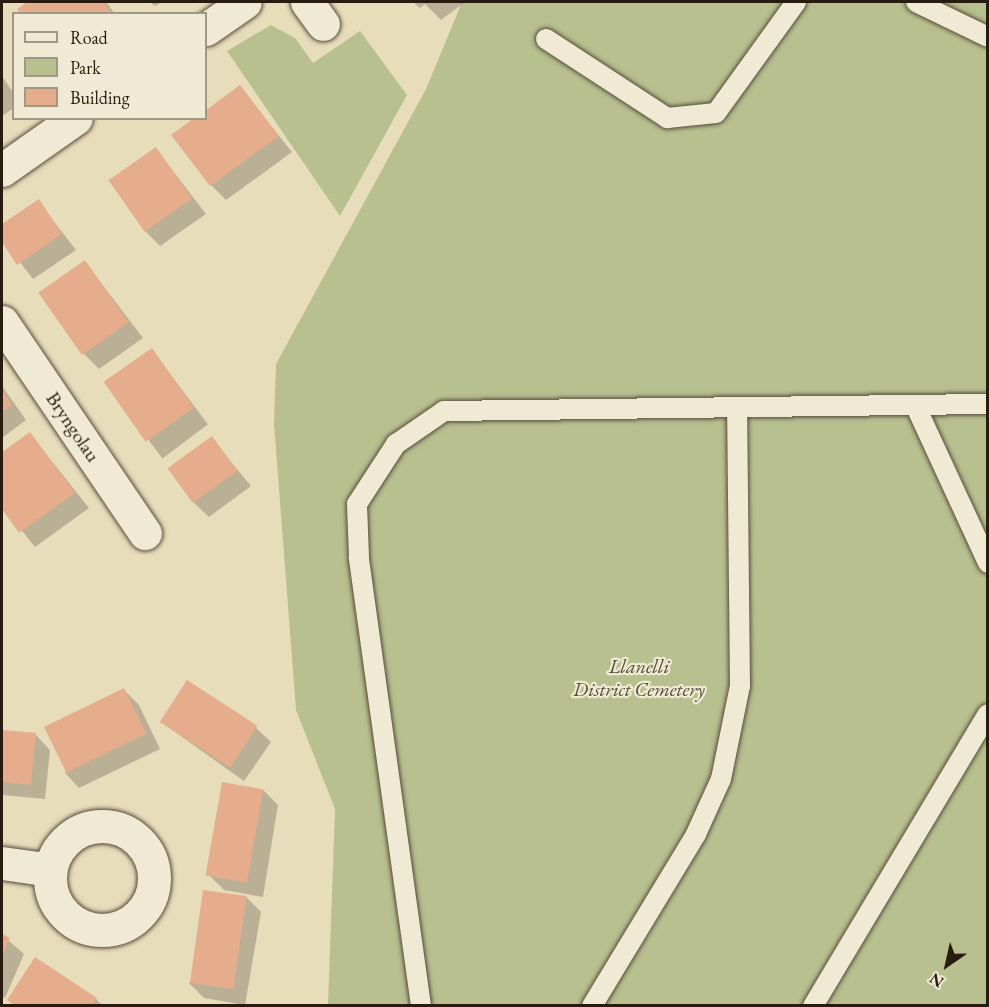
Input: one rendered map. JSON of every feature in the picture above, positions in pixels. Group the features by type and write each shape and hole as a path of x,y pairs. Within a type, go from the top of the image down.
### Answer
{"street":[{"path":"207,28 245,2"},
{"path":"2,170 73,120"},
{"name":"Bryngolau","path":"2,322 146,533"},
{"path":"2,862 51,870"}],"lane":[{"path":"546,39 666,118 716,112 796,2"},
{"path":"916,2 987,38"},
{"path":"421,1005 359,557 357,504 396,444 444,411 737,410 987,404"},
{"path":"916,407 987,563"},
{"path":"592,1005 696,834 722,780 740,686 737,410"},
{"path":"813,1005 987,714"}],"green space":[{"name":"Llanelli District Cemetery","path":"462,2 987,2 987,1005 328,1005 335,809 296,710 274,424 276,364 426,89"},
{"path":"271,25 295,38 313,63 360,31 407,95 340,216 227,51"}],"building":[{"path":"27,2 103,2 111,12 19,12 17,9"},
{"path":"240,85 279,136 210,186 171,135 191,120 207,120 207,109"},
{"path":"156,147 192,199 145,232 108,180"},
{"path":"39,199 62,234 17,265 2,242 2,224"},
{"path":"85,260 129,322 82,355 38,293"},
{"path":"152,348 194,408 146,442 104,382"},
{"path":"2,389 12,405 2,412"},
{"path":"30,432 75,493 19,533 2,509 2,452"},
{"path":"212,436 237,471 193,503 168,468"},
{"path":"187,680 257,726 230,768 160,722"},
{"path":"124,688 146,734 66,773 44,727"},
{"path":"2,730 36,733 31,785 2,782"},
{"path":"222,782 263,789 247,883 206,876"},
{"path":"203,890 247,896 233,989 190,983"},
{"path":"2,934 10,938 2,957"},
{"path":"35,957 97,998 92,1006 15,1006 7,1000"}]}
